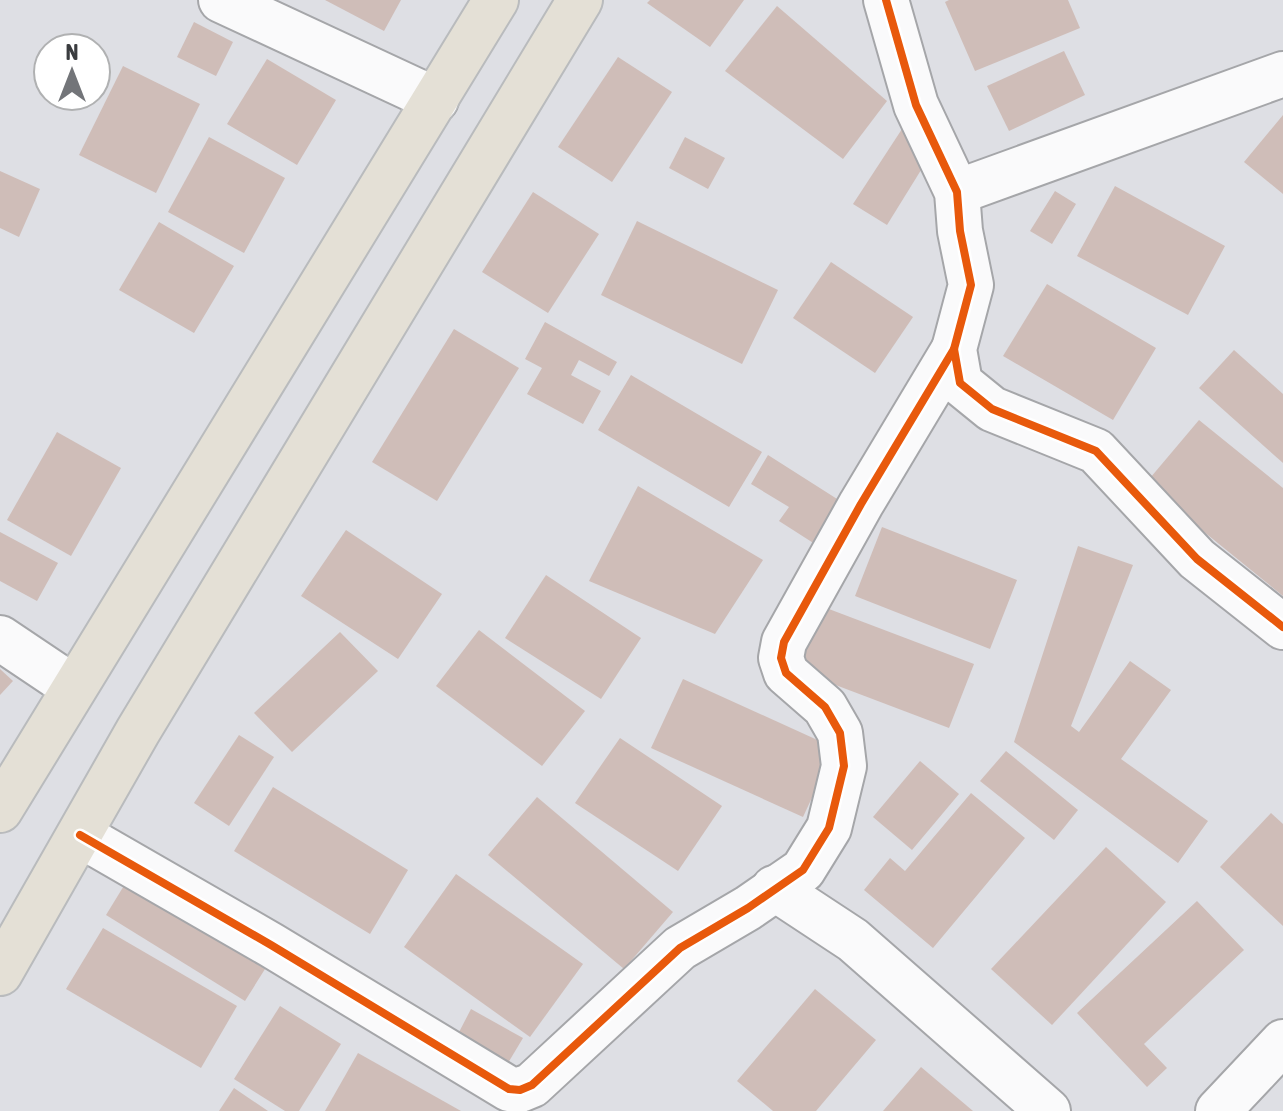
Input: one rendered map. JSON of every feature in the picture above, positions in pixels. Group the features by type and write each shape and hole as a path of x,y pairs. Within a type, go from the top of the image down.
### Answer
{"highway":[{"path":"0,810 496,0"},
{"path":"0,973 146,717 580,0"}],"street":[{"path":"221,0 436,100"},
{"path":"80,835 271,945 509,1089 520,1090 532,1085 680,948 748,908 803,870 829,828 844,766 840,733 825,707 786,673 781,658 784,642 861,504 954,349 971,285 960,231 957,192 916,105 886,0"},
{"path":"957,192 1283,74"},
{"path":"954,349 960,383 992,409 1096,451 1197,559 1283,627"},
{"path":"0,638 73,687"},
{"path":"774,888 853,940 1048,1111"},
{"path":"1218,1111 1283,1042"}],"building":[{"path":"325,0 401,0 384,31"},
{"path":"650,0 744,0 710,47 647,3"},
{"path":"1068,0 1080,28 975,71 945,2"},
{"path":"777,6 887,101 843,159 725,71"},
{"path":"194,22 233,42 216,76 177,57"},
{"path":"1064,51 1085,95 1009,131 987,86"},
{"path":"618,57 672,92 612,182 558,147"},
{"path":"267,59 336,100 297,165 227,124"},
{"path":"123,66 200,104 156,193 79,155 100,112 112,112 112,88"},
{"path":"1283,115 1283,194 1244,162"},
{"path":"902,129 926,162 887,225 853,204"},
{"path":"209,137 285,178 244,253 168,212"},
{"path":"685,137 725,158 708,189 669,168"},
{"path":"0,171 40,189 19,237 0,228"},
{"path":"1115,186 1225,246 1188,315 1077,256"},
{"path":"1055,191 1076,204 1052,244 1030,231"},
{"path":"533,192 599,234 548,313 482,272"},
{"path":"637,221 778,290 742,364 601,295"},
{"path":"159,222 234,266 194,333 119,290"},
{"path":"831,262 913,317 875,373 793,318"},
{"path":"1047,284 1156,348 1113,420 1003,356"},
{"path":"545,322 617,362 609,376 579,360 571,375 601,391 583,424 527,394 542,368 525,359"},
{"path":"454,329 519,368 437,501 372,462"},
{"path":"1234,350 1283,394 1283,463 1199,388"},
{"path":"631,375 762,452 729,507 598,430"},
{"path":"1199,420 1283,488 1283,596 1145,484"},
{"path":"57,432 121,468 71,556 7,520"},
{"path":"768,455 845,504 818,546 779,521 789,507 751,484"},
{"path":"638,486 763,560 715,634 589,581"},
{"path":"882,527 1017,580 990,649 855,596"},
{"path":"346,530 442,594 398,659 301,596"},
{"path":"0,532 58,563 37,601 0,581"},
{"path":"1078,546 1133,565 1071,726 1079,732 1130,661 1171,690 1121,759 1208,821 1178,863 1014,742"},
{"path":"546,575 641,638 601,699 505,638"},
{"path":"821,606 974,664 949,728 796,670"},
{"path":"479,630 585,711 542,766 436,686"},
{"path":"340,632 378,671 292,752 254,713"},
{"path":"0,669 13,681 0,695"},
{"path":"683,679 835,748 803,817 651,748"},
{"path":"239,735 274,757 229,826 194,803"},
{"path":"620,738 722,806 678,871 575,803"},
{"path":"1006,751 1078,810 1054,840 980,781"},
{"path":"920,761 959,794 912,850 873,817"},
{"path":"273,787 408,870 370,934 234,851"},
{"path":"971,793 1025,838 933,948 864,890 890,858 905,871"},
{"path":"537,797 673,912 624,969 488,855"},
{"path":"1271,813 1283,824 1283,926 1220,867"},
{"path":"1106,847 1166,902 1052,1025 991,969"},
{"path":"456,874 583,964 530,1037 404,947"},
{"path":"125,884 265,969 245,1001 106,915"},
{"path":"1197,901 1244,950 1144,1044 1167,1068 1147,1087 1077,1013"},
{"path":"103,928 237,1006 201,1068 66,989"},
{"path":"815,989 876,1040 816,1111 773,1111 737,1081"},
{"path":"280,1006 341,1044 299,1111 285,1111 234,1079"},
{"path":"471,1009 523,1038 508,1063 457,1036"},
{"path":"358,1053 461,1111 325,1111"},
{"path":"921,1067 973,1111 883,1111"},
{"path":"234,1088 268,1111 219,1111"}],"cycle path":[{"path":"886,0 916,105 957,192 960,231 971,285 954,349 960,383 992,409 1096,451 1197,559 1283,627"},
{"path":"80,835 271,945 509,1089 520,1090 532,1085 680,948 748,908 803,870 829,828 844,766 840,733 825,707 786,673 781,658 784,642 861,504 954,349"}]}
